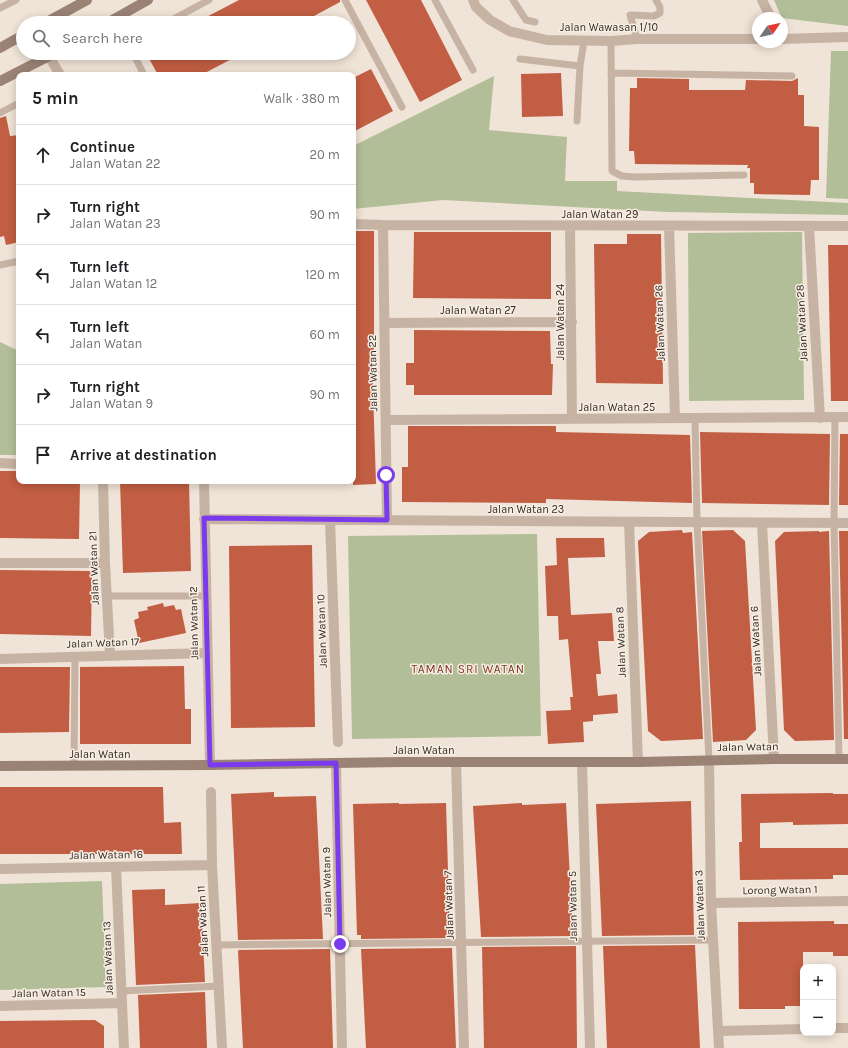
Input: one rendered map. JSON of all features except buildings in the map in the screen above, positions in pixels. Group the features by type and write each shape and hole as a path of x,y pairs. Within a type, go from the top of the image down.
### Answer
{"street":[{"path":"58,16 87,0"},
{"path":"120,16 148,0"},
{"name":"Jalan Wawasan 1/10","path":"473,0 476,7 490,20 509,31 547,40 611,41 637,39 752,39"},
{"path":"762,0 768,12"},
{"path":"788,39 848,37"},
{"path":"0,48 16,39"},
{"path":"18,72 42,60"},
{"path":"54,60 59,72"},
{"path":"0,81 16,73"},
{"name":"Jalan Watan 29","path":"356,224 848,226"},
{"name":"Jalan Watan 22","path":"383,225 387,520"},
{"name":"Jalan Watan 24","path":"570,226 572,419"},
{"name":"Jalan Watan 26","path":"669,226 675,418"},
{"name":"Jalan Watan 28","path":"809,226 820,418"},
{"name":"Jalan Watan 27","path":"385,323 572,322"},
{"name":"Jalan Watan 25","path":"386,420 848,417"},
{"path":"0,463 16,464"},
{"name":"Jalan Watan 21","path":"103,484 105,564 110,655"},
{"name":"Jalan Watan 12","path":"204,484 206,653 210,765"},
{"name":"Jalan Watan 23","path":"204,518 848,523"},
{"name":"Jalan Watan 10","path":"330,520 338,742"},
{"name":"Jalan Watan 8","path":"629,522 638,762"},
{"name":"Jalan Watan 6","path":"762,523 774,759"},
{"path":"0,563 105,564"},
{"name":"Jalan Watan 17","path":"0,659 206,653"},
{"name":"Jalan Watan","path":"0,766 456,762 582,763 844,759"},
{"name":"Jalan Watan 3","path":"709,760 711,903 719,1048"},
{"name":"Jalan Watan 7","path":"456,762 464,1048"},
{"name":"Jalan Watan 9","path":"336,763 342,1048"},
{"name":"Jalan Watan 5","path":"582,763 590,1048"},
{"name":"Jalan Watan 11","path":"210,792 212,865 222,1048"},
{"name":"Jalan Watan 16","path":"0,869 212,865"},
{"name":"Jalan Watan 13","path":"116,867 124,1048"},
{"name":"Lorong Watan 1","path":"711,903 848,902"},
{"name":"Jalan Watan 15","path":"0,1006 122,1003"},
{"path":"836,1028 848,1028"},
{"path":"719,1031 800,1029"}],"lane":[{"path":"0,8 16,0"},
{"path":"179,16 209,0"},
{"path":"345,0 354,16"},
{"path":"435,0 473,70"},
{"path":"513,0 520,13 526,20 535,22"},
{"path":"637,39 630,15 654,16 660,13 660,7 656,0"},
{"path":"356,21 402,107"},
{"path":"577,121 580,66 584,41"},
{"path":"611,41 612,171 622,176 635,177 744,175"},
{"path":"520,59 580,66"},
{"path":"136,60 142,72"},
{"path":"611,73 792,76"},
{"path":"0,113 16,105"},
{"path":"0,265 16,262"},
{"path":"835,418 834,523 844,759"},
{"path":"695,419 697,522 709,760"},
{"path":"107,596 205,596"},
{"path":"74,766 75,656"},
{"path":"216,945 713,940"},
{"path":"122,991 219,986"}],"green space":[{"path":"774,0 848,0 848,26 788,19 788,12 779,12"},
{"path":"831,51 848,51 848,199 826,198"},
{"path":"494,76 489,130 567,137 565,181 617,181 617,191 848,203 848,215 668,212 443,200 356,209 356,145"},
{"path":"802,232 804,400 689,401 688,233"},
{"path":"0,342 16,350 16,455 0,455"},
{"path":"537,534 541,736 352,739 348,536"},
{"path":"102,881 106,987 0,990 0,884"}],"district":[{"name":"TAMAN SRI WATAN","path":"468,669"}],"route":[{"path":"340,944 336,763 210,765 206,653 204,518 387,520 386,475"}]}
